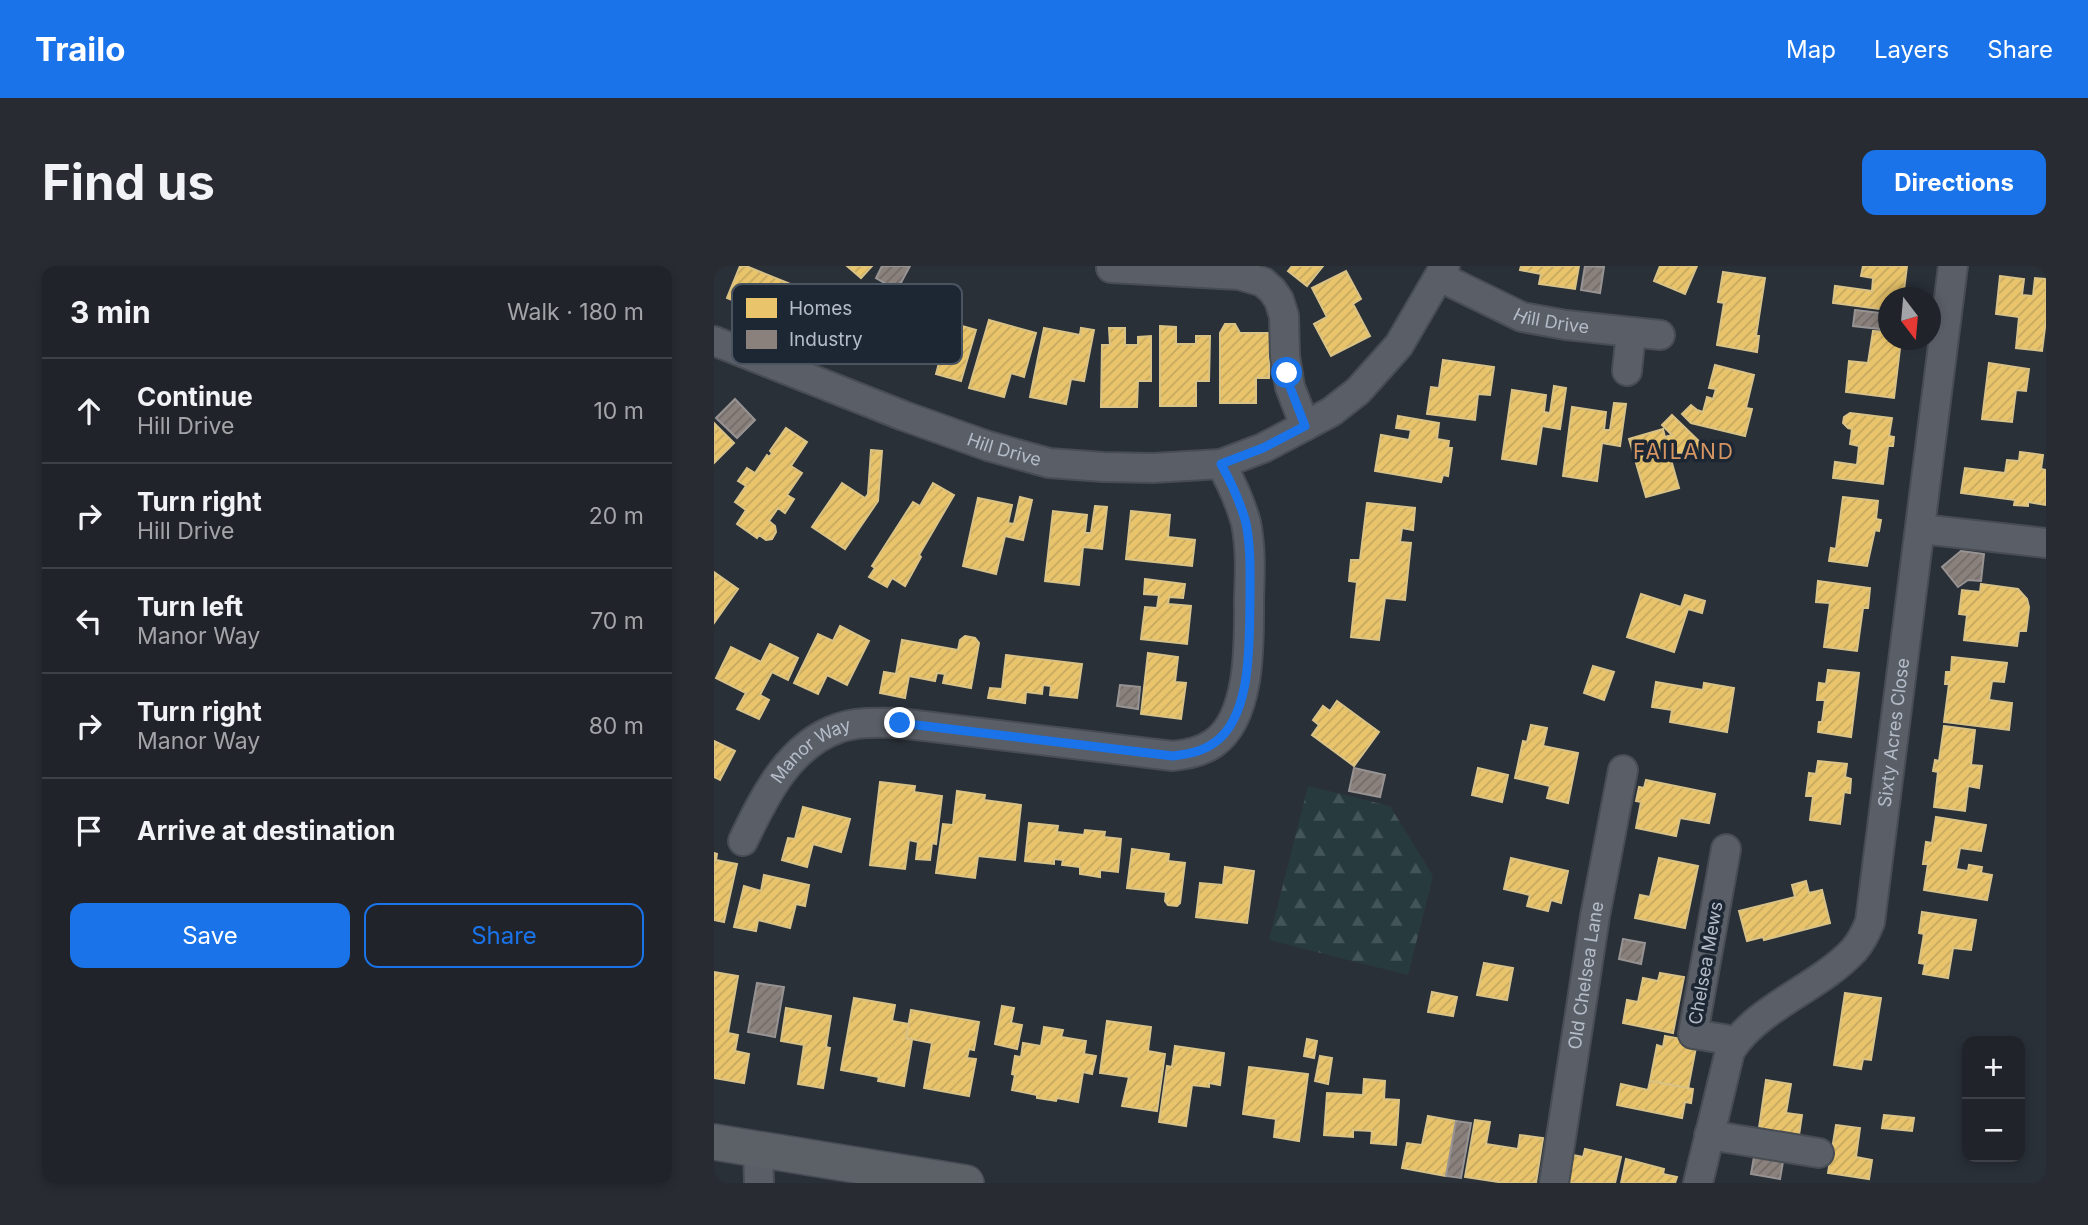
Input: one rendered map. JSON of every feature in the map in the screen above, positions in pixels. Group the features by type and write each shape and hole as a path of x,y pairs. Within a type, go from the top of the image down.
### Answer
{"main road":[{"path":"714,1143 966,1183"}],"street":[{"name":"Sixty Acres Close","path":"1698,1183 1730,1051 1736,1041 1752,1026 1846,957 1860,942 1870,922 1953,266"},
{"path":"1111,268 1176,269 1251,277 1263,282 1279,300 1284,316 1287,373 1305,426"},
{"name":"Hill Drive","path":"772,364 904,416 988,446 1049,463 1153,468 1221,464 1263,448 1331,412 1381,368 1399,345 1442,272 1522,317 1566,325 1660,335"},
{"path":"1627,371 1631,332"},
{"name":"Hill Drive","path":"714,341 732,348"},
{"name":"Manor Way","path":"743,841 749,805 765,795 783,770 805,748 839,728 854,724 900,723 1173,756 1195,753 1216,742 1230,724 1239,706 1249,650 1250,548 1239,498 1221,464"},
{"path":"1921,529 2046,543"},
{"name":"Old Chelsea Lane","path":"1554,1183 1591,943 1622,770"},
{"name":"Chelsea Mews","path":"1726,849 1693,1034 1736,1041"},
{"path":"1709,1135 1819,1153"},
{"path":"758,1149 758,1183"}],"green space":[{"path":"1308,786 1390,806 1433,876 1408,975 1269,940"}],"building: Homes":[{"path":"740,266 746,266 791,284 733,284"},
{"path":"847,266 872,266 861,278"},
{"path":"1292,266 1323,266 1307,286 1288,271"},
{"path":"1521,266 1579,266 1575,289 1539,284 1541,274 1520,270"},
{"path":"1660,266 1697,266 1685,294 1654,281"},
{"path":"1863,266 1907,266 1904,287 1878,287 1878,309 1833,303 1835,286 1872,291 1873,278 1861,276"},
{"path":"1346,271 1361,299 1353,304 1370,336 1331,356 1314,324 1327,317 1312,288"},
{"path":"1723,272 1765,278 1756,336 1759,336 1757,352 1717,345 1724,303 1718,302"},
{"path":"2000,276 2024,279 2022,295 2033,296 2035,278 2046,279 2046,320 2042,351 2016,348 2019,317 1996,314"},
{"path":"732,286 732,300 727,298"},
{"path":"989,320 1036,333 1024,377 1011,373 1004,397 969,388"},
{"path":"1225,324 1235,324 1240,333 1270,333 1269,378 1256,378 1256,403 1220,403 1220,333"},
{"path":"962,326 976,330 961,381 936,374 939,364 962,364"},
{"path":"1160,326 1176,327 1176,344 1196,344 1196,336 1210,336 1209,381 1196,381 1196,406 1160,406"},
{"path":"1044,328 1080,335 1081,328 1094,330 1084,381 1071,379 1066,404 1030,397"},
{"path":"1109,328 1125,328 1125,345 1138,345 1138,337 1151,336 1151,381 1138,381 1137,407 1101,407 1102,345 1110,345"},
{"path":"1873,331 1878,331 1878,350 1900,350 1894,398 1846,392 1849,361 1868,363"},
{"path":"1443,360 1494,367 1490,395 1478,394 1475,420 1427,414 1431,387 1439,388"},
{"path":"1989,363 2029,369 2026,391 2016,390 2012,422 1982,419"},
{"path":"1715,365 1754,375 1746,408 1752,409 1745,436 1691,423 1682,414 1691,405 1703,412 1707,397 1713,399 1716,389 1709,388"},
{"path":"1554,386 1566,388 1560,429 1542,426 1536,464 1502,459 1512,390 1546,395 1544,412 1550,413"},
{"path":"1614,403 1626,404 1620,446 1602,443 1597,481 1563,476 1572,407 1606,412 1604,430 1610,430"},
{"path":"1850,413 1892,418 1889,436 1894,437 1893,446 1888,446 1883,484 1833,478 1835,462 1857,465 1859,446 1850,444 1852,429 1843,423 1844,417"},
{"path":"1672,415 1706,448 1696,458 1688,451 1670,456 1679,488 1646,497 1629,439 1663,429 1665,437 1672,435 1662,425"},
{"path":"1398,416 1439,423 1437,439 1449,441 1448,448 1452,448 1448,476 1443,475 1441,482 1375,471 1381,435 1409,440 1411,430 1396,428"},
{"path":"714,423 734,443 714,463"},
{"path":"786,428 807,442 791,466 802,473 787,495 794,499 785,513 778,508 769,521 775,526 776,532 772,539 766,540 759,535 757,538 737,524 746,510 735,502 746,486 738,481 747,468 755,473 767,455 769,457 772,453 770,451"},
{"path":"871,450 882,451 878,501 845,549 812,527 842,483 865,498 868,494"},
{"path":"2020,452 2043,455 2041,469 2046,470 2046,505 2028,502 2028,506 2014,505 2015,500 1961,493 1965,468 2005,473 2007,460 2019,461"},
{"path":"933,483 954,495 919,555 921,557 905,586 892,578 887,587 869,577 875,568 872,566 913,502 920,506"},
{"path":"1020,497 1032,500 1023,540 1005,536 996,574 963,566 978,498 1012,505 1008,523 1014,524"},
{"path":"1843,497 1878,501 1876,519 1881,520 1879,531 1875,530 1867,566 1829,561 1831,548 1836,549"},
{"path":"1367,503 1415,508 1413,530 1402,528 1400,542 1411,543 1405,600 1385,598 1379,640 1351,637 1357,582 1349,581 1351,560 1360,560"},
{"path":"1095,506 1107,507 1102,549 1083,547 1079,585 1045,581 1053,511 1087,515 1085,533 1091,533"},
{"path":"1131,511 1170,515 1168,537 1195,540 1192,566 1126,559"},
{"path":"714,572 738,589 714,623"},
{"path":"1145,579 1185,584 1183,598 1169,597 1168,604 1191,606 1187,644 1141,639 1145,607 1157,608 1159,595 1144,594"},
{"path":"1818,581 1870,588 1868,608 1863,608 1857,651 1824,647 1830,603 1816,602"},
{"path":"1981,584 2018,589 2027,599 2029,607 2026,631 2019,631 2017,646 1964,640 1967,615 1959,614 1962,590 1980,592"},
{"path":"1641,594 1681,607 1685,595 1705,601 1702,613 1688,609 1674,652 1627,637"},
{"path":"840,626 869,641 847,685 827,675 818,694 794,683 818,634 833,641"},
{"path":"965,636 975,638 979,643 971,688 943,683 945,674 937,673 935,681 909,676 905,698 880,693 884,672 896,674 902,640 958,650 960,640"},
{"path":"770,644 798,658 788,680 772,672 760,695 769,700 759,719 737,709 746,693 716,678 731,647 761,662"},
{"path":"1148,653 1178,657 1175,682 1186,683 1181,719 1141,714"},
{"path":"1006,655 1082,664 1077,698 1050,695 1051,686 1043,685 1042,694 1026,692 1025,703 988,698 990,688 1002,689"},
{"path":"1952,657 2007,663 2004,682 1992,681 1989,700 2012,703 2009,730 1944,722 1949,684 1945,684 1946,672 1951,672"},
{"path":"1593,666 1614,672 1604,700 1584,693"},
{"path":"1828,670 1859,673 1851,737 1818,732 1825,700 1817,700 1819,683 1826,684"},
{"path":"1656,682 1703,690 1704,683 1734,688 1727,732 1670,722 1672,710 1652,707"},
{"path":"1337,701 1379,732 1354,766 1312,735 1319,725 1313,720 1323,706 1330,711"},
{"path":"1531,725 1547,728 1543,746 1578,753 1568,803 1547,798 1550,786 1515,778 1523,741 1527,742"},
{"path":"1944,726 1975,730 1971,765 1982,766 1979,788 1968,786 1965,811 1934,807 1938,772 1933,771 1935,760 1939,761"},
{"path":"714,741 735,751 720,780 714,777"},
{"path":"1818,761 1847,764 1845,777 1851,779 1850,793 1844,792 1840,824 1810,820 1813,796 1806,796 1809,773 1816,774"},
{"path":"1478,768 1508,775 1502,802 1472,795"},
{"path":"1646,780 1715,794 1709,823 1680,818 1676,836 1636,828 1641,802 1636,801 1639,787 1644,788"},
{"path":"880,782 915,786 914,792 942,796 936,844 932,843 930,860 916,859 918,842 909,840 905,869 870,865"},
{"path":"957,791 985,795 984,800 1021,805 1015,860 978,856 975,878 936,873 943,824 953,825"},
{"path":"803,807 850,819 841,852 813,844 807,867 782,860 788,838 795,839"},
{"path":"1936,817 1986,825 1981,851 1960,848 1956,869 1968,871 1969,865 1982,867 1981,873 1992,875 1987,900 1924,890 1928,864 1923,864 1926,842 1932,843"},
{"path":"1029,823 1058,826 1057,832 1084,835 1085,830 1105,832 1104,837 1121,839 1118,872 1100,870 1100,877 1080,874 1080,867 1062,865 1063,860 1054,859 1054,864 1025,861"},
{"path":"1132,849 1169,854 1168,861 1185,863 1180,903 1177,906 1168,905 1165,901 1166,892 1127,888"},
{"path":"714,853 717,854 716,860 737,864 724,922 714,920"},
{"path":"1511,858 1568,871 1561,903 1551,900 1548,911 1527,906 1530,895 1504,889"},
{"path":"1659,858 1698,866 1685,928 1635,918 1640,895 1650,897"},
{"path":"1225,867 1254,871 1247,923 1196,917 1200,883 1223,885"},
{"path":"764,875 809,885 805,906 796,904 790,928 758,920 756,931 734,927 744,886 761,891"},
{"path":"1806,881 1809,893 1822,890 1830,923 1764,940 1763,937 1747,941 1739,911 1795,897 1792,885"},
{"path":"1922,912 1976,920 1971,950 1953,948 1948,978 1923,974 1925,964 1919,963 1924,934 1919,933"},
{"path":"1484,963 1513,968 1507,1000 1477,995"},
{"path":"714,972 738,976 728,1033 738,1035 735,1051 749,1054 744,1083 714,1078"},
{"path":"1660,973 1684,977 1673,1033 1623,1023 1627,1000 1638,1002 1643,978 1658,981"},
{"path":"1432,992 1457,997 1453,1016 1428,1012"},
{"path":"1845,993 1881,998 1871,1060 1863,1059 1861,1069 1834,1065"},
{"path":"854,998 895,1005 892,1021 909,1024 906,1038 912,1040 904,1086 878,1081 879,1077 841,1070"},
{"path":"1002,1006 1014,1008 1011,1023 1022,1025 1017,1049 995,1044"},
{"path":"786,1008 831,1016 826,1047 830,1048 823,1088 798,1084 804,1045 781,1041"},
{"path":"911,1010 979,1022 974,1050 969,1049 967,1058 976,1059 969,1096 924,1088 932,1043 906,1038"},
{"path":"1107,1021 1151,1027 1148,1051 1165,1054 1157,1111 1122,1106 1129,1077 1100,1073"},
{"path":"1044,1027 1063,1030 1061,1037 1086,1041 1084,1054 1096,1056 1092,1074 1083,1072 1078,1102 1037,1098 1037,1095 1012,1090 1015,1056 1021,1057 1023,1043 1041,1046"},
{"path":"1665,1036 1697,1042 1688,1089 1650,1081 1657,1045 1663,1047"},
{"path":"1307,1039 1317,1041 1314,1058 1304,1056"},
{"path":"1175,1046 1224,1053 1220,1085 1192,1085 1186,1126 1159,1122 1167,1066 1172,1067"},
{"path":"1320,1056 1332,1058 1328,1084 1315,1081"},
{"path":"1249,1067 1308,1074 1299,1141 1274,1137 1276,1119 1243,1114"},
{"path":"1364,1079 1385,1081 1384,1099 1399,1100 1396,1145 1371,1143 1372,1131 1353,1130 1353,1137 1324,1135 1327,1093 1363,1095"},
{"path":"1766,1080 1791,1084 1786,1113 1802,1115 1799,1135 1759,1128"},
{"path":"1650,1081 1693,1089 1691,1103 1685,1102 1682,1118 1617,1105 1621,1084 1648,1090"},
{"path":"1884,1115 1914,1118 1912,1131 1882,1128"},
{"path":"1428,1116 1456,1121 1446,1176 1402,1168 1407,1143 1422,1145"},
{"path":"1475,1120 1490,1122 1486,1144 1518,1149 1520,1135 1543,1138 1536,1183 1505,1183 1465,1177"},
{"path":"1836,1125 1860,1128 1856,1157 1872,1160 1869,1179 1828,1173"},
{"path":"1585,1149 1621,1157 1615,1183 1561,1183 1568,1154 1583,1157"},
{"path":"1626,1159 1664,1169 1663,1174 1677,1177 1675,1183 1621,1183"}],"building: Industry":[{"path":"882,266 910,266 900,284 886,284 876,278"},
{"path":"1585,266 1604,267 1600,293 1581,290"},
{"path":"1855,310 1878,313 1878,329 1853,326"},
{"path":"735,399 755,420 737,438 716,418"},
{"path":"1961,551 1984,554 1981,581 1968,580 1958,587 1942,567"},
{"path":"1120,685 1140,687 1138,709 1117,706"},
{"path":"1354,768 1385,775 1380,797 1349,791"},
{"path":"1623,939 1645,943 1641,964 1619,959"},
{"path":"757,983 784,987 775,1037 748,1032"},
{"path":"1456,1121 1471,1123 1461,1178 1446,1176"},
{"path":"1755,1151 1784,1156 1780,1179 1751,1174"}],"district":[{"name":"FAILAND","path":"1684,452"}],"route":[{"path":"900,723 1173,756 1195,753 1216,742 1230,724 1239,706 1249,650 1250,548 1239,498 1221,464 1263,448 1305,426 1287,373"}]}
